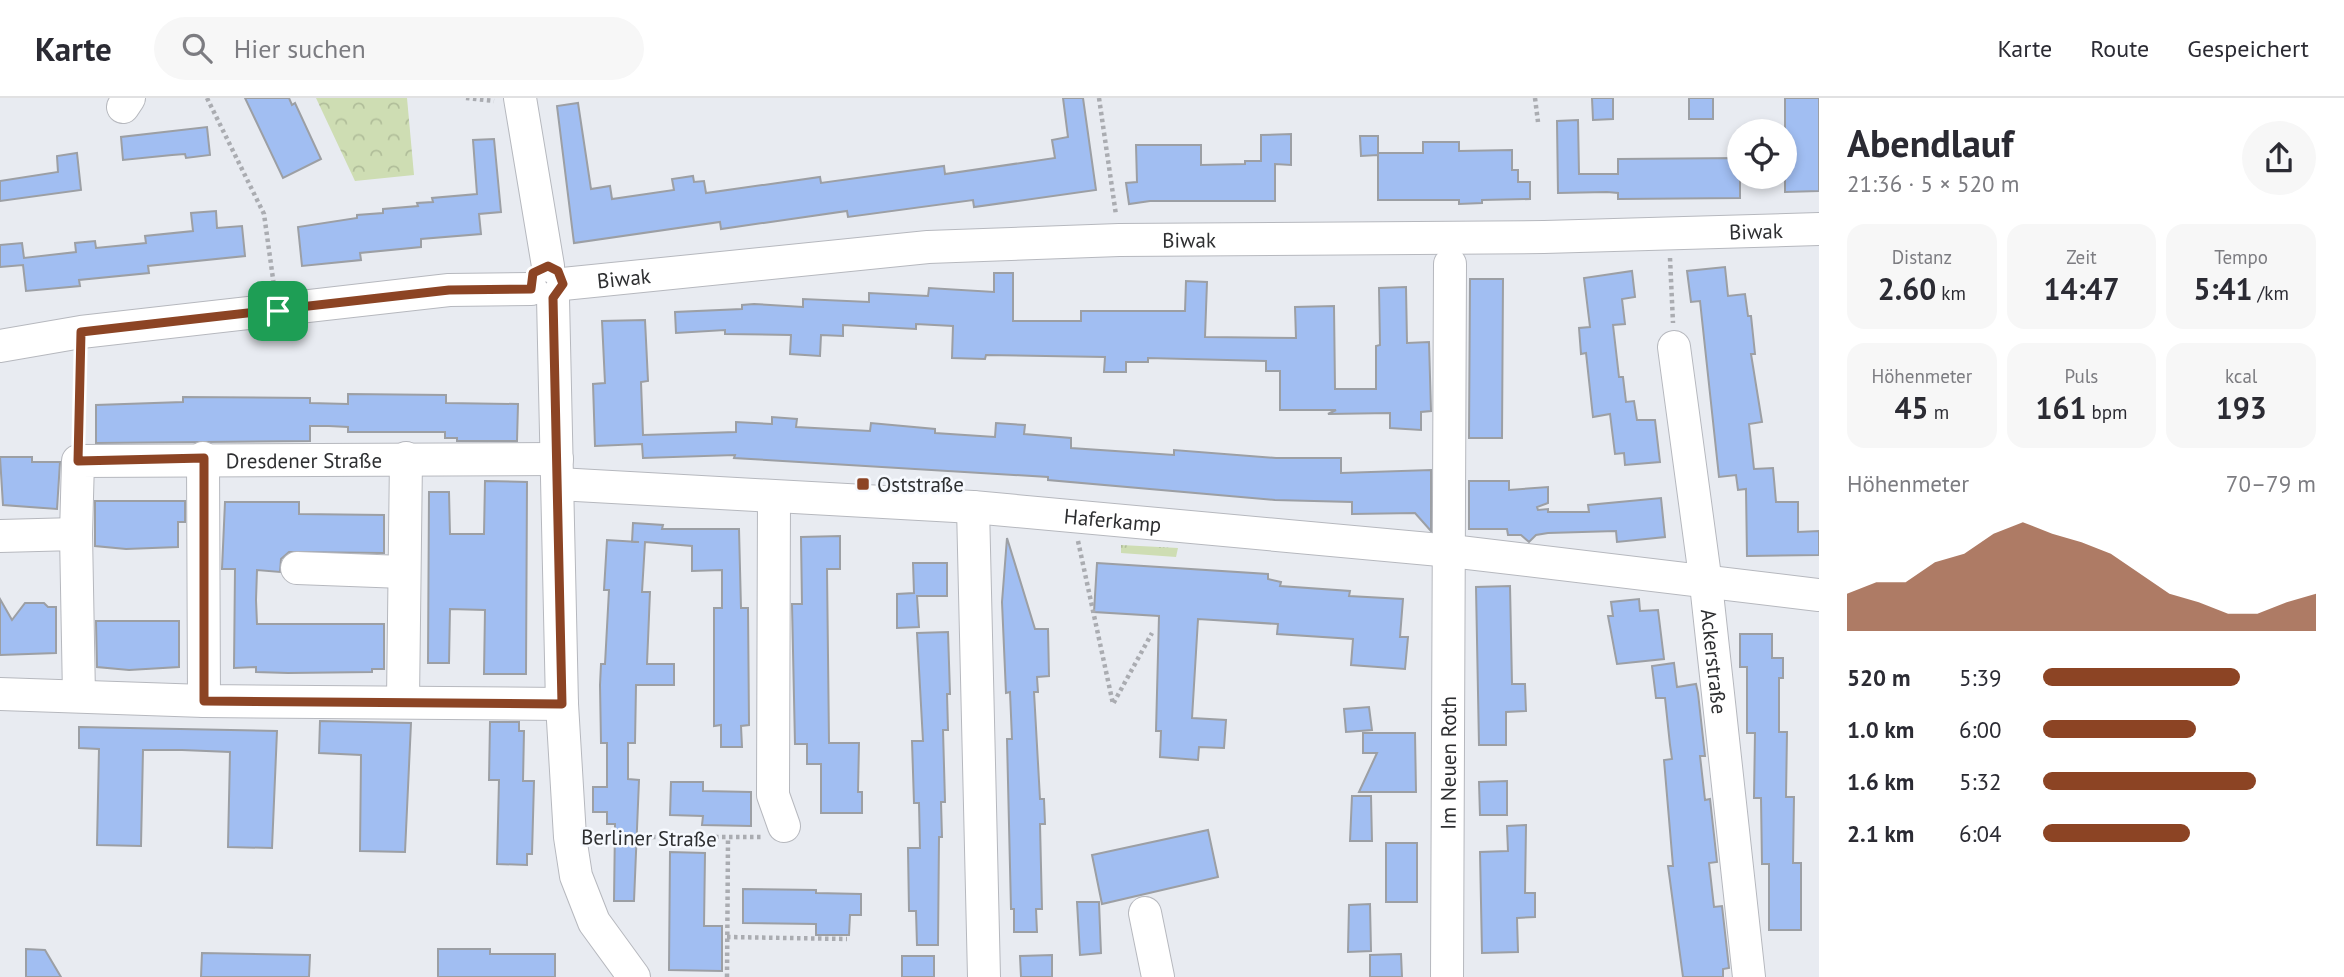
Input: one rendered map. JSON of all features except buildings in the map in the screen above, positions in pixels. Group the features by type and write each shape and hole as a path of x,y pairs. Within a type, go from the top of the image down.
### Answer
{"street":[{"name":"Berliner Straße","path":"520,98 549,284 558,472 562,704 570,837 576,876 594,922 634,977"},
{"name":"Biwak","path":"0,346 81,332 449,290 549,284 928,247 1119,240 1819,229"},
{"path":"1450,264 1451,551"},
{"name":"Ackerstraße","path":"1674,346 1706,584 1749,977"},
{"name":"Dresdener Straße","path":"204,458 204,701"},
{"name":"Dresdener Straße","path":"78,461 406,458 558,472"},
{"name":"Dresdener Straße","path":"403,701 406,458"},
{"path":"78,461 76,534 79,696"},
{"name":"Haferkamp","path":"558,472 774,497 972,507 1451,551 1706,584 1819,595"},
{"path":"774,497 774,795 784,826"},
{"path":"972,507 984,977"},
{"path":"0,536 76,534"},
{"name":"Im Neuen Roth","path":"1447,977 1451,551"},
{"path":"297,568 404,572"},
{"path":"0,694 204,701 562,704"},
{"path":"1145,913 1158,977"}],"path":[{"path":"207,98 264,214 278,311"},
{"path":"1098,98 1119,240"},
{"path":"1535,98 1538,122"},
{"path":"1665,233 1670,260 1674,346"},
{"path":"78,461 81,332"},
{"path":"1074,516 1113,704 1152,633"},
{"name":"Berliner Straße","path":"570,837 728,839 727,937"},
{"path":"727,977 727,937 847,939"}],"green space":[{"path":"316,98 407,98 414,175 355,181"},
{"path":"1121,545 1178,548 1176,557 1121,553"}],"place":[{"name":"Oststraße","path":"863,484"}],"route":[{"path":"548,266 558,271 563,284 559,294 553,298 562,704 204,701 204,458 78,461 81,332 278,311 449,290 531,289 530,278 538,269 548,266"}]}
